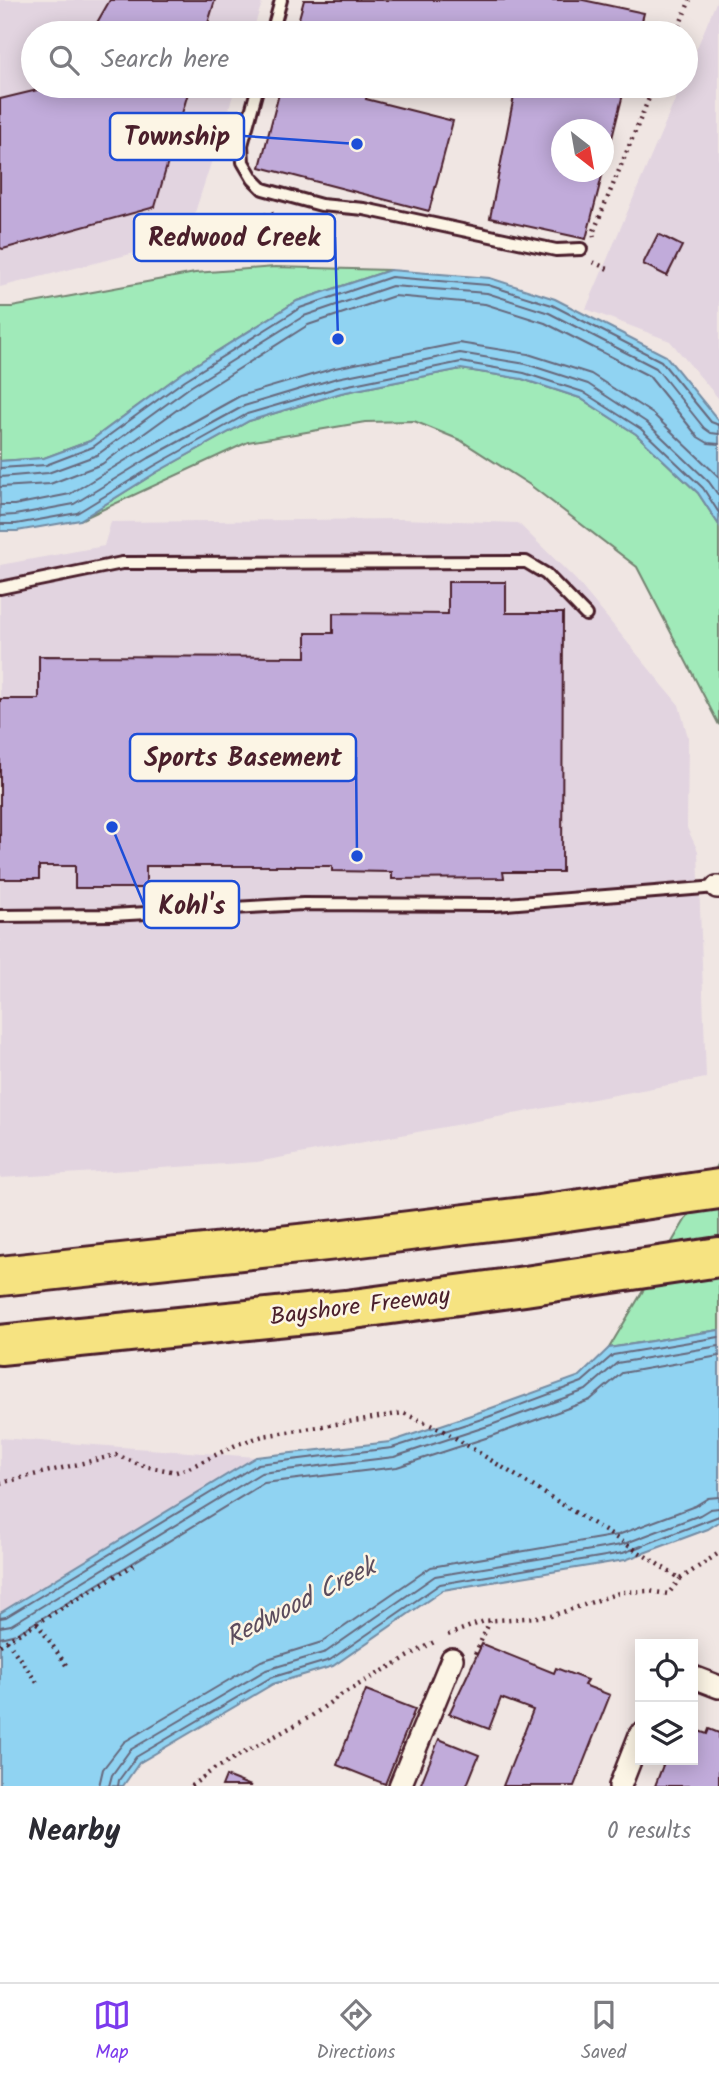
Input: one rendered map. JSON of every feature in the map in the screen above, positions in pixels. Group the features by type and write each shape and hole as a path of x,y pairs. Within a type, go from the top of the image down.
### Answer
{"highway":[{"path":"0,1276 192,1257 539,1215 719,1189"},
{"name":"Bayshore Freeway","path":"0,1345 346,1310 719,1257"}],"street":[{"path":"400,1786 452,1660"},
{"path":"698,1679 719,1687"},
{"path":"620,1786 635,1748"}],"lane":[{"path":"275,21 281,0"},
{"path":"255,98 242,145 243,162 263,189 321,205 365,209 556,250 581,249"},
{"path":"0,588 122,563 526,562 546,574 586,615"},
{"path":"0,916 112,915 303,904 495,905 718,887"}],"path":[{"path":"681,21 690,0"},
{"path":"589,260 597,250 593,233 649,98"},
{"path":"0,1483 116,1455 144,1466 176,1472 238,1444 263,1436 403,1413 444,1431 680,1580 719,1553"},
{"path":"0,1645 134,1565"},
{"path":"37,1623 65,1665"},
{"path":"7,1641 38,1684"}],"shaded area":[{"path":"0,0 263,0 256,21 21,21 21,98 232,98 186,240 0,287"},
{"path":"719,0 719,399 670,341 586,309 676,98 698,98 698,45"},
{"path":"401,519 518,523 576,580 679,705 688,737 687,828 698,851 706,1078 257,1162 0,1178 0,565 104,546 111,522"},
{"path":"0,1438 256,1457 0,1613"}],"green space":[{"path":"275,267 390,270 297,301 181,374 90,441 44,458 0,461 0,307 195,273"},
{"path":"461,369 522,379 580,398 636,434 698,493 719,525 719,725 637,567 530,485 460,440 414,421 365,422 248,442 80,520 157,472 249,421 341,393"},
{"path":"719,1163 719,1330 609,1348"}],"water":[{"path":"390,270 490,278 555,299 666,356 719,421 719,525 698,493 636,434 580,398 522,379 461,369 341,393 249,421 157,472 80,520 17,531 0,531 0,461 44,458 90,441 181,374 297,301"},
{"path":"719,1330 719,1522 708,1529 625,1560 443,1590 333,1666 273,1684 139,1763 123,1786 0,1786 0,1613 256,1457 390,1442 580,1376 609,1348"}],"building":[{"path":"110,0 215,0 209,21 98,21"},
{"path":"304,0 583,0 644,13 642,21 298,21"},
{"path":"21,94 21,98 187,98 155,207 0,248 0,99"},
{"path":"278,98 366,98 453,121 429,211 260,167"},
{"path":"514,98 622,98 614,130 614,119 551,119 551,182 600,182 586,239 490,218"},
{"path":"658,234 682,246 667,276 643,264"},
{"path":"448,582 506,582 506,613 563,613 562,872 503,872 504,878 392,879 392,872 332,871 332,866 146,866 146,888 75,888 75,866 39,866 39,879 0,879 0,699 39,699 39,656 306,657 306,633 333,633 333,613 448,614"},
{"path":"482,1644 554,1673 556,1668 587,1680 584,1685 610,1695 574,1786 503,1786 533,1710 501,1698 489,1729 449,1714"},
{"path":"366,1690 415,1709 385,1784 337,1765"},
{"path":"709,1729 719,1733 719,1786 655,1786 663,1765 698,1765 698,1731 707,1734"},
{"path":"439,1739 479,1755 467,1785 470,1786 420,1786"},
{"path":"226,1776 251,1786 222,1786"}],"place":[{"name":"Township","path":"357,144"},
{"name":"Redwood Creek","path":"338,339"},
{"name":"Kohl's","path":"112,827"},
{"name":"Sports Basement","path":"357,856"}]}
